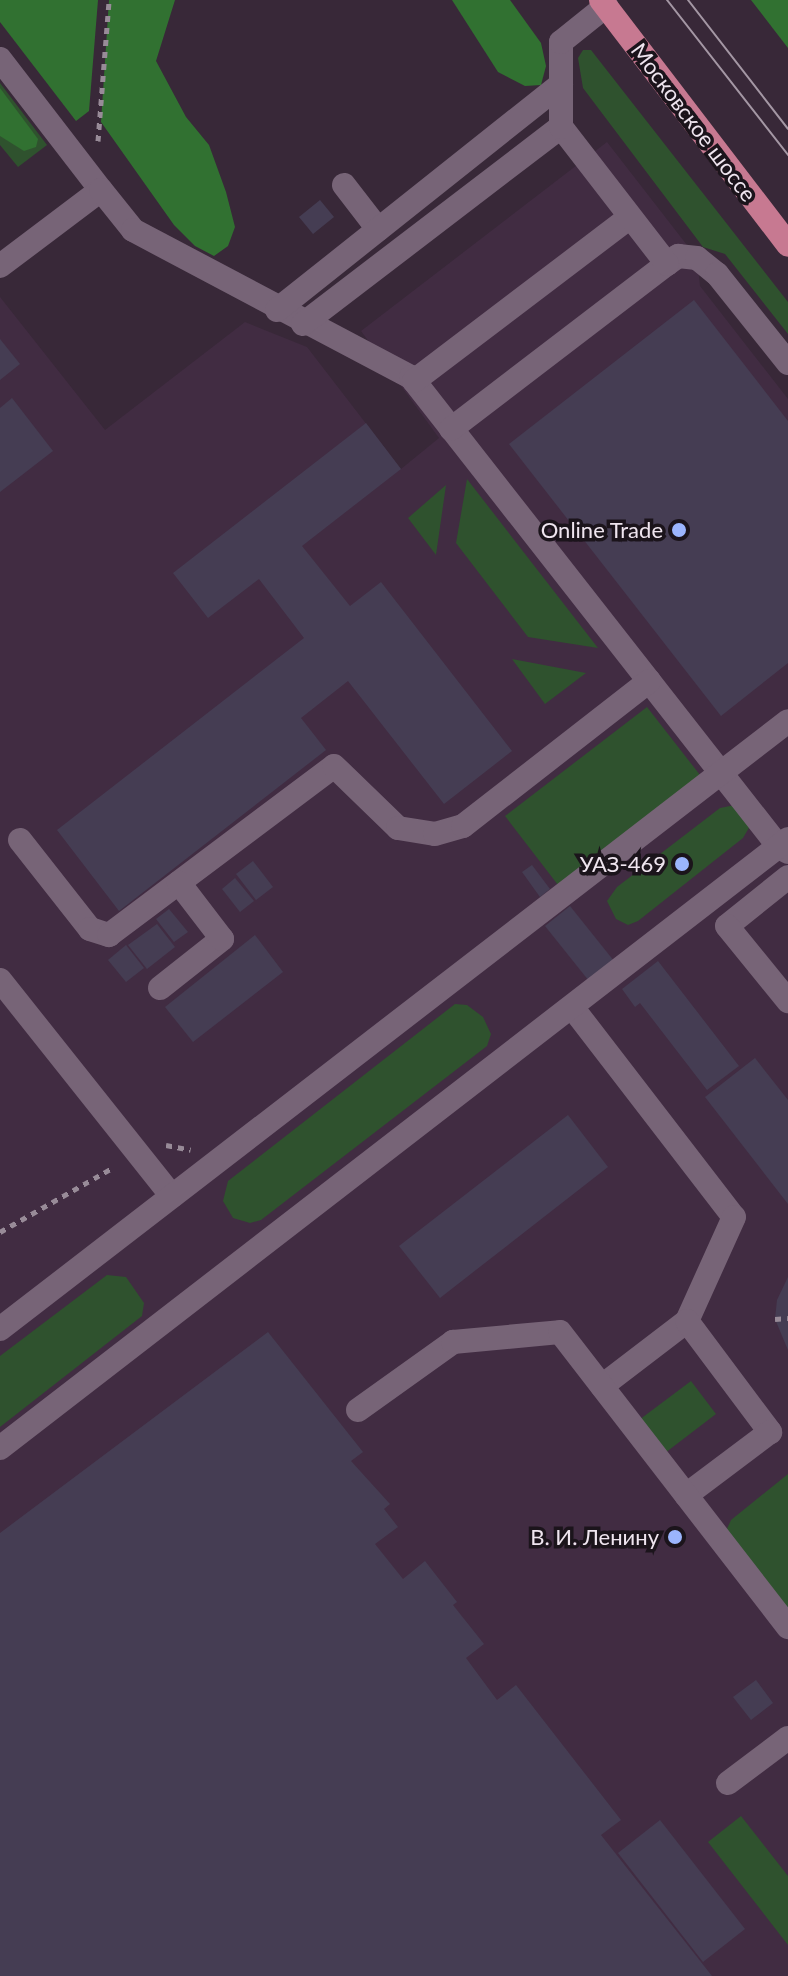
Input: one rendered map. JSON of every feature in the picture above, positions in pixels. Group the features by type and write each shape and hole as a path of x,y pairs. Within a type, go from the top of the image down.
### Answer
{"main road":[{"name":"Московское шоссе","path":"603,3 788,245"}],"lane":[{"path":"603,3 561,42 561,127 667,264"},
{"path":"0,59 133,230 414,381 721,774 785,846 0,1448"},
{"path":"277,310 561,84"},
{"path":"303,324 561,127"},
{"path":"344,185 378,229"},
{"path":"0,266 98,186"},
{"path":"414,381 630,217"},
{"path":"451,429 678,256 697,258 717,274 788,363"},
{"path":"20,840 90,929 109,935 334,766 398,828 435,834 463,826 649,681"},
{"path":"0,1329 788,721"},
{"path":"788,877 727,926 788,1001"},
{"path":"160,988 222,939 179,883"},
{"path":"0,980 172,1196"},
{"path":"572,1007 734,1217 687,1321 602,1386"},
{"path":"686,1495 770,1432 687,1321"},
{"path":"358,1410 453,1342 560,1332 788,1627"},
{"path":"728,1783 788,1738"}],"path":[{"path":"98,186 109,0"},
{"path":"0,1232 156,1144 191,1149 207,1170"},
{"path":"775,1319 788,1318"}],"shaded area":[{"path":"607,142 697,258 700,286 788,399 788,1976 0,1976 0,297 105,430 245,322 307,347 401,469 439,438 361,331"}],"green space":[{"path":"0,0 98,0 89,111 76,121 0,22"},
{"path":"109,0 175,0 156,61 186,117 209,145 226,192 235,227 228,246 214,256 195,246 174,225 101,122"},
{"path":"452,0 510,0 541,43 546,66 541,85 525,86 498,72"},
{"path":"751,0 788,0 788,48"},
{"path":"583,50 591,50 788,302 788,334 725,254 703,247 583,88 578,58"},
{"path":"0,83 47,145 18,167 0,145"},
{"path":"0,88 38,139 36,147 24,151 0,136"},
{"path":"467,479 598,648 528,637 456,543"},
{"path":"446,485 436,555 408,518"},
{"path":"512,659 586,673 545,704"},
{"path":"647,707 700,775 558,885 505,816"},
{"path":"735,805 750,826 743,838 638,921 628,925 616,919 607,901 617,887 720,808"},
{"path":"455,1004 467,1005 483,1017 491,1034 487,1046 261,1220 250,1223 233,1218 223,1201 228,1181"},
{"path":"107,1275 126,1277 144,1303 142,1316 0,1427 0,1356"},
{"path":"691,1381 716,1414 665,1453 639,1420"},
{"path":"788,1474 788,1614 726,1531 731,1520"},
{"path":"741,1816 788,1876 788,1945 708,1842"}],"building":[{"path":"320,200 334,217 313,234 299,217"},
{"path":"694,300 788,421 788,663 721,716 509,444"},
{"path":"0,339 20,364 0,380"},
{"path":"12,398 53,451 0,492 0,408"},
{"path":"366,423 401,469 302,546 350,606 381,582 512,751 444,804 348,681 301,718 326,750 119,911 57,830 304,638 259,579 208,618 173,573"},
{"path":"253,861 273,887 256,900 236,874"},
{"path":"532,865 550,889 540,897 522,872"},
{"path":"235,878 254,901 240,912 222,889"},
{"path":"570,906 614,961 589,981 545,926"},
{"path":"169,909 188,932 174,942 156,919"},
{"path":"157,924 175,947 147,969 128,945"},
{"path":"255,935 283,972 193,1042 165,1007"},
{"path":"126,945 144,968 126,982 108,960"},
{"path":"658,961 739,1066 707,1090 640,1003 635,1007 622,989"},
{"path":"755,1058 788,1100 788,1204 705,1097"},
{"path":"568,1115 608,1167 440,1298 399,1246"},
{"path":"788,1277 788,1350 775,1319 777,1300"},
{"path":"268,1332 363,1452 351,1461 390,1504 384,1509 398,1527 375,1544 403,1579 425,1561 457,1602 453,1605 484,1644 466,1658 497,1700 516,1685 621,1820 601,1835 712,1976 0,1976 0,1533"},
{"path":"756,1680 773,1703 751,1720 733,1697"},
{"path":"660,1820 745,1929 703,1962 618,1853"}],"tram line":[{"path":"667,0 788,155"},
{"path":"688,0 788,129"}],"place":[{"name":"Online Trade","path":"679,530"},
{"name":"УАЗ-469","path":"682,864"},
{"name":"В. И. Ленину","path":"675,1537"}]}
